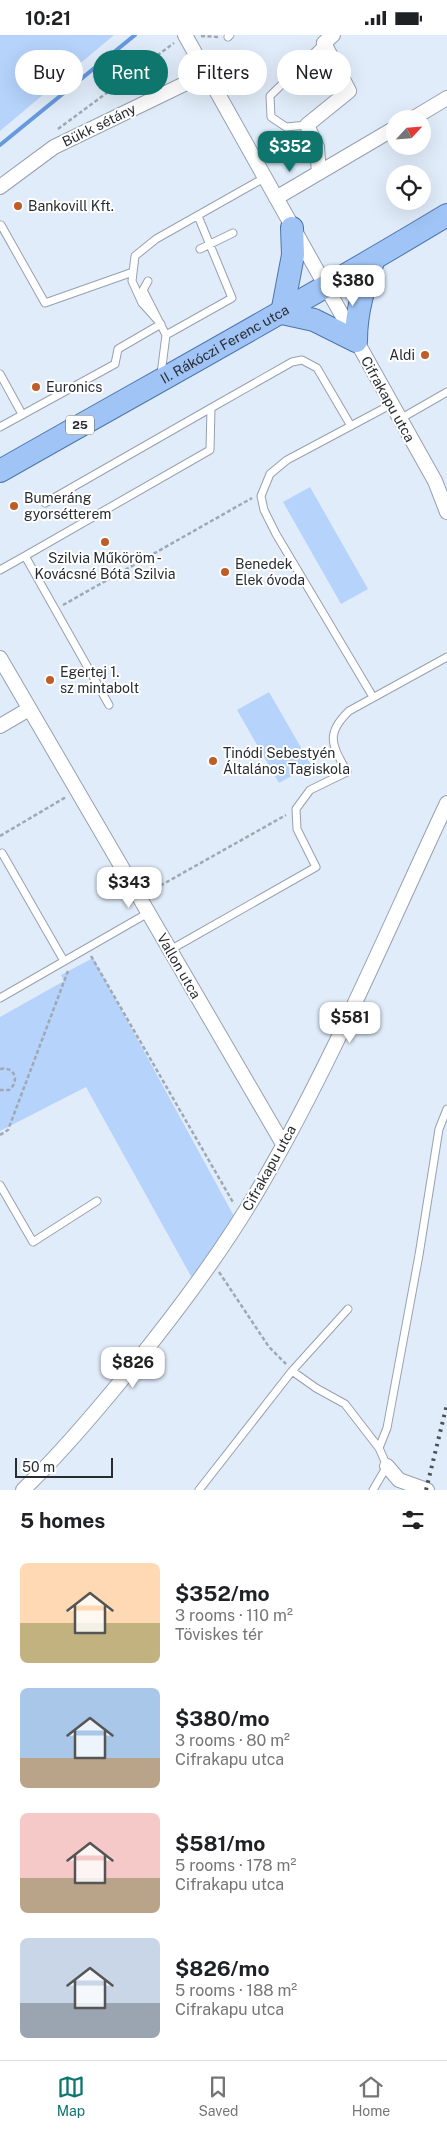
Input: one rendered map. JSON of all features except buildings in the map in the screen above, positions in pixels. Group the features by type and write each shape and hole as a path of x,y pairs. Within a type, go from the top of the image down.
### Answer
{"main road":[{"name":"II. Rákóczi Ferenc utca","path":"0,471 160,379 282,313 447,215"},
{"path":"292,228 293,255 282,313 314,320 356,341 356,320 359,304 374,259"}],"street":[{"name":"Cifrakapu utca","path":"185,36 193,50"},
{"path":"319,173 317,147 307,125 349,91 328,39"},
{"name":"Bükk sétány","path":"0,187 54,147 178,86"},
{"name":"Cifrakapu utca","path":"217,95 392,404 434,481 447,511"},
{"path":"427,110 447,98"},
{"path":"276,198 386,133"},
{"name":"Vallon utca","path":"0,658 283,1144"},
{"path":"0,726 30,709"},
{"name":"Cifrakapu utca","path":"30,1488 86,1425 153,1342 213,1262 242,1217 283,1144 379,950 447,803"},
{"path":"386,1466 399,1480 427,1490"}],"lane":[{"path":"307,125 286,127 271,117 270,96 328,39"},
{"path":"161,324 142,303 132,281 135,256 156,239 264,178"},
{"path":"166,335 232,298 198,216"},
{"path":"1,225 45,303 133,272"},
{"path":"200,249 232,233"},
{"path":"148,281 144,289 166,335 160,379"},
{"path":"0,427 115,363 118,349 161,324"},
{"path":"45,503 292,362 302,360 317,368 351,426"},
{"path":"0,374 22,414"},
{"path":"400,419 447,392"},
{"path":"373,697 276,534 264,510 261,496 270,474 287,460 392,404"},
{"path":"0,571 210,450 211,408"},
{"path":"25,557 109,705"},
{"path":"170,950 316,867 297,829 296,809 310,790 347,772 336,750 332,735 339,721 349,711 447,657"},
{"path":"2,853 64,961"},
{"path":"0,998 148,913"},
{"path":"379,1448 387,1428 439,1129 447,1109"},
{"path":"0,1185 33,1242 97,1201"},
{"path":"198,1490 292,1371 348,1309"},
{"path":"292,1371 316,1388 345,1404 379,1448 386,1466 373,1490"}],"path":[{"path":"55,131 185,36 229,36"},
{"path":"56,609 249,499 261,496"},
{"path":"0,835 77,791"},
{"path":"140,898 296,809"},
{"path":"86,948 242,1217"},
{"path":"0,1135 8,1130 68,969 64,961"},
{"path":"0,1069 11,1070 16,1081 9,1090 0,1090"},
{"path":"213,1262 269,1347 292,1371"}],"shaded area":[{"path":"0,35 114,35 96,50 93,50 93,53 83,61 83,50 15,50 15,95 43,95 0,131"},
{"path":"310,487 368,589 341,604 283,502"},
{"path":"269,692 311,765 279,783 237,710"},
{"path":"93,958 235,1218 192,1278 86,1087 0,1131 0,1017 64,981 61,975"}],"waterway":[{"path":"0,145 135,35"}],"railway":[{"path":"426,1490 447,1404"}],"place":[{"name":"Bankovill Kft.","path":"18,206"},
{"name":"Aldi","path":"425,355"},
{"name":"Euronics","path":"36,387"},
{"name":"Bumeráng gyorsétterem","path":"14,506"},
{"name":"Szilvia Műköröm - Kovácsné Bóta Szilvia","path":"105,542"},
{"name":"Benedek Elek óvoda","path":"225,572"},
{"name":"Egertej 1. sz mintabolt","path":"50,680"},
{"name":"Tinódi Sebestyén Általános Tagiskola","path":"213,761"}]}
